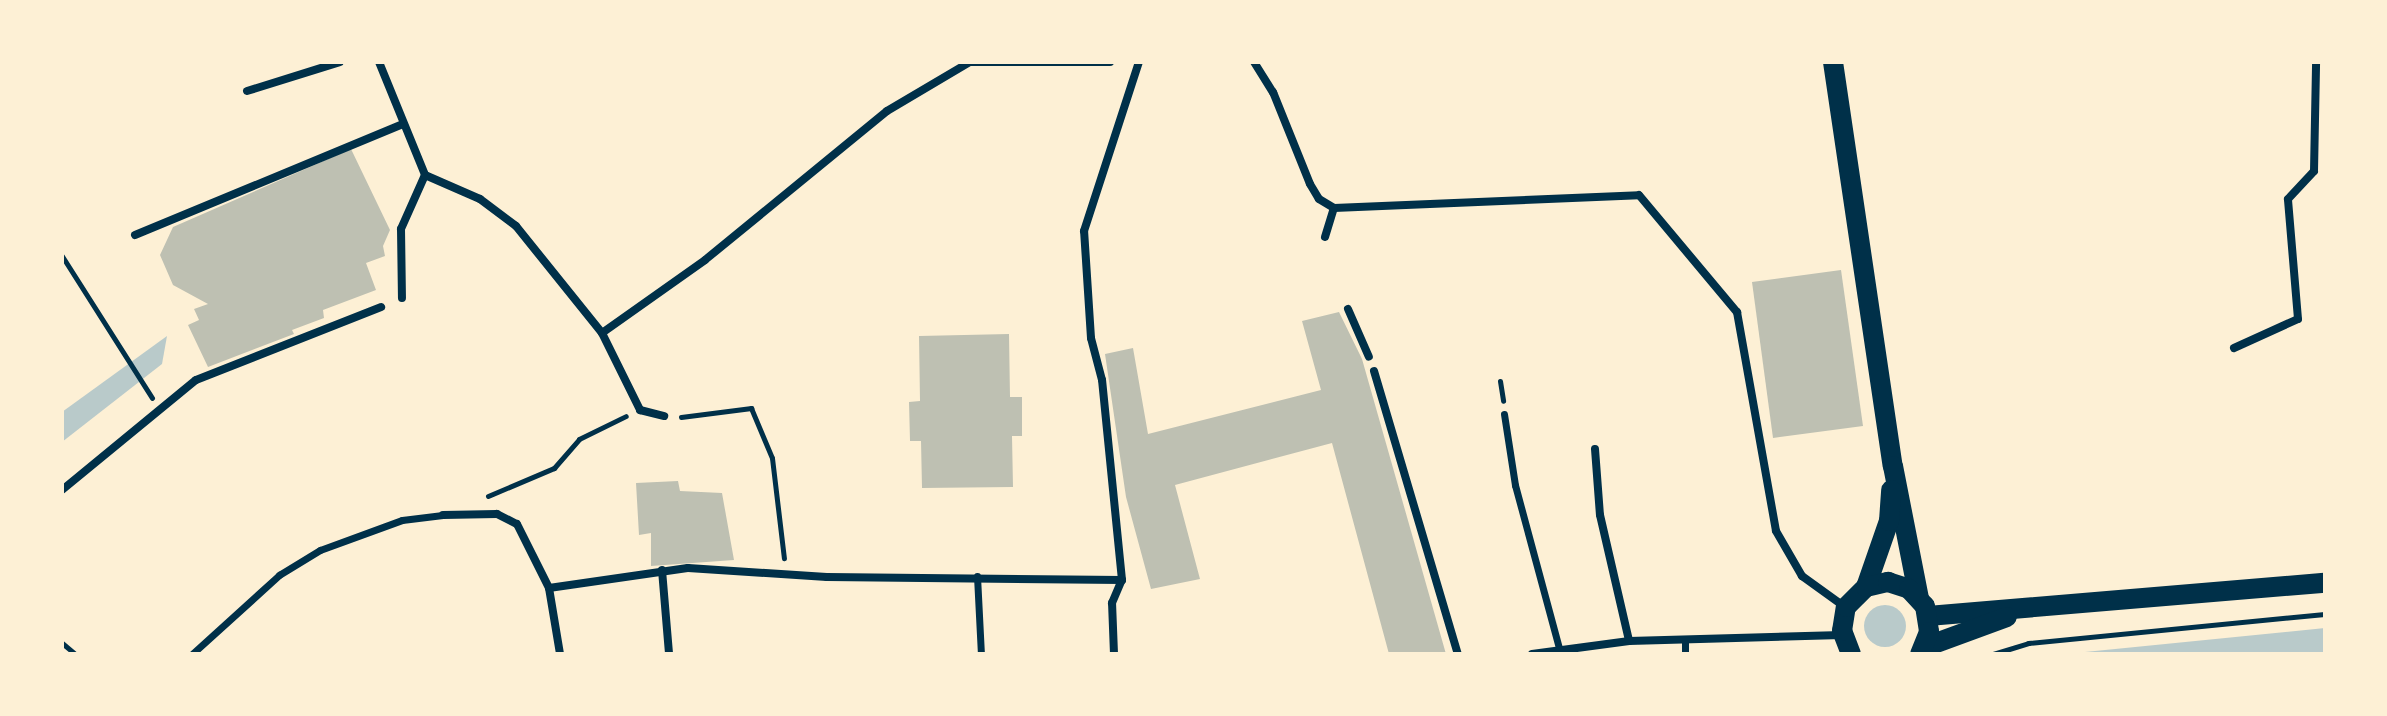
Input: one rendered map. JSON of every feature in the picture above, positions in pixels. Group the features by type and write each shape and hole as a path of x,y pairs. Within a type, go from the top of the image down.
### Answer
{"main road":[{"path":"1833,62 1893,466 1924,607 1922,650 2030,609"},
{"path":"1847,644 1846,607 1866,587 1889,521 1893,466"},
{"path":"1866,587 1895,583 1924,607 2030,609 2325,583"}],"street":[{"path":"247,91 340,62"},
{"path":"379,62 425,175 480,199 516,226 602,333 640,410 664,416"},
{"path":"602,333 705,260 887,111 970,62 1110,62"},
{"path":"1114,654 1112,603 1122,580 1102,380 1091,338 1084,231 1139,62"},
{"path":"1254,62 1273,92 1310,184 1319,199 1334,208 1639,195 1737,312 1776,531 1802,576 1846,607"},
{"path":"2234,348 2298,319 2288,199 2314,171 2316,62"},
{"path":"135,235 403,124"},
{"path":"402,298 401,229 425,175"},
{"path":"1325,237 1334,208"},
{"path":"62,490 196,380 381,307"},
{"path":"1348,309 1369,357"},
{"path":"1374,371 1458,654"},
{"path":"1504,414 1515,485 1559,648"},
{"path":"1595,449 1600,515 1629,641"},
{"path":"192,654 279,575 320,550 402,520 443,515 497,514 517,524 549,588 560,654"},
{"path":"549,588 662,570 916,578 977,576 1033,582 1122,580"},
{"path":"662,570 669,654"},
{"path":"977,576 981,654"},
{"path":"1685,640 1685,654"},
{"path":"1532,654 1629,641 1847,644"}],"path":[{"path":"62,256 159,409"},
{"path":"664,416 692,418 751,408 772,458 786,575"},
{"path":"485,497 554,468 579,439 640,410"},
{"path":"1993,654 2028,643 2325,614"},
{"path":"62,643 75,654"}],"shaded area":[{"path":"167,336 162,364 62,442 62,412"},
{"path":"1885,605 1900,611 1906,626 1900,641 1885,647 1870,641 1864,626 1870,611"},
{"path":"2325,628 2325,654 2065,654"}],"building":[{"path":"351,149 390,230 383,246 385,256 366,263 376,290 323,310 324,318 292,330 294,334 208,367 188,325 199,320 194,309 208,304 173,285 160,255 173,227"},
{"path":"1841,270 1863,426 1773,438 1752,282"},
{"path":"1339,312 1362,359 1446,654 1389,654 1332,443 1175,485 1200,579 1151,589 1126,497 1105,354 1133,348 1148,434 1321,390 1302,321"},
{"path":"1009,334 1010,397 1022,397 1022,436 1012,436 1013,487 922,488 921,441 910,441 909,402 920,401 919,336"},
{"path":"678,481 680,491 722,493 734,560 651,566 651,533 639,535 636,483"}]}
